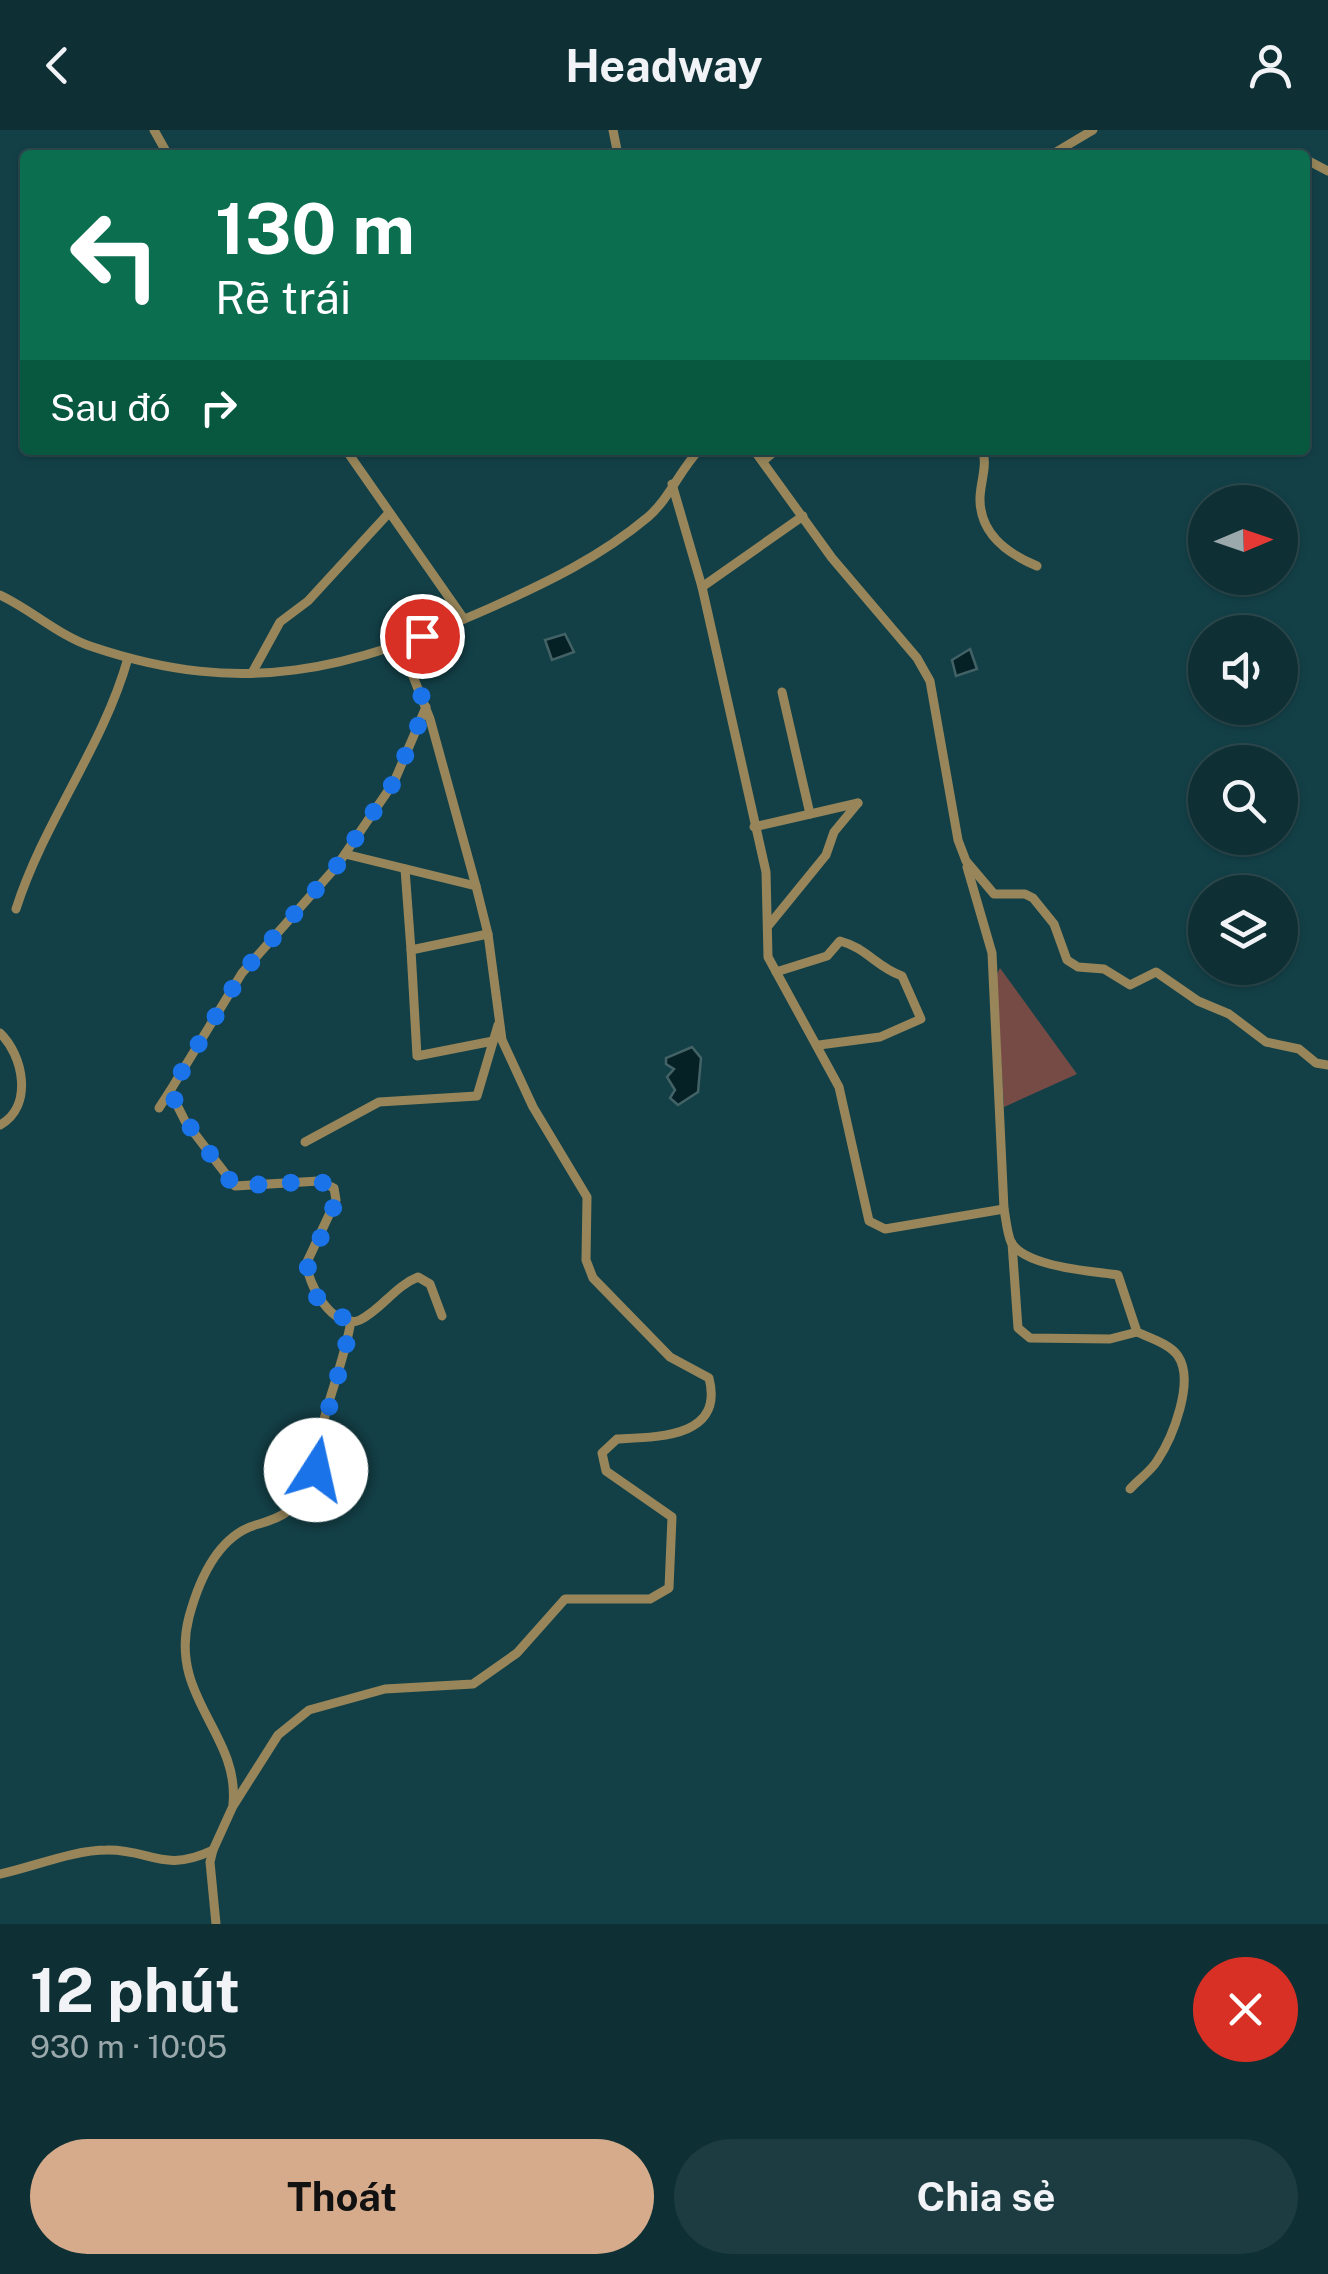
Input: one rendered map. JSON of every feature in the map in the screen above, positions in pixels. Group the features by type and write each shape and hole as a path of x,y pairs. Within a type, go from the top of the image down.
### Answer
{"street":[{"path":"1070,130 1073,142"},
{"path":"1059,150 1093,130"},
{"path":"349,455 387,515 452,597 464,619"},
{"path":"0,595 73,639 128,658 174,668 252,673 360,660 464,619 590,560 653,512 695,455"},
{"path":"758,455 888,630 917,658 930,681 936,734 992,953 1004,1210 1012,1243 1018,1328 1030,1338 1110,1339 1138,1332 1170,1348 1180,1358 1184,1394 1157,1461 1130,1489"},
{"path":"763,461 770,455"},
{"path":"985,455 980,494 988,532 1037,566"},
{"path":"672,484 702,588 766,872 768,958 819,1044 842,1098 873,1226 885,1230 1004,1210"},
{"path":"252,673 280,622 308,601 387,515"},
{"path":"702,588 803,516"},
{"path":"216,1924 210,1862 214,1850 233,1806 278,1735 308,1710 385,1689 473,1684 517,1653 565,1600 650,1599 669,1588 672,1518 606,1471 602,1454 617,1439 665,1437 708,1413 714,1400 708,1378 670,1358 593,1278 586,1260 587,1197 533,1107 498,1025 488,934 476,886 426,707 401,646"},
{"path":"16,909 32,864 116,698 128,658"},
{"path":"782,692 810,814"},
{"path":"159,1108 242,973 345,854 394,782 426,707"},
{"path":"754,827 858,803 834,832 826,855 769,925"},
{"path":"345,854 476,886"},
{"path":"966,861 994,894 1025,894 1033,898 1054,924 1066,960 1078,967 1104,969 1130,985 1156,972 1198,1000 1229,1014 1266,1042 1298,1048 1316,1063 1328,1064"},
{"path":"405,868 416,1056 492,1041"},
{"path":"411,950 488,934"},
{"path":"776,972 827,956 840,941 864,947 879,968 902,976 921,1019 880,1037 819,1044"},
{"path":"305,1142 379,1102 477,1096 498,1025"},
{"path":"0,1033 15,1051 21,1077 16,1108 0,1125"},
{"path":"170,1091 185,1120 234,1186 319,1181 334,1188 336,1200 307,1262 307,1274 323,1306 351,1322 360,1320 402,1283 418,1277 430,1284 442,1316"},
{"path":"1012,1243 1023,1254 1050,1264 1118,1275 1138,1332"},
{"path":"233,1806 228,1768 185,1672 189,1617 212,1558 258,1524 281,1516 306,1494 316,1470 333,1384 343,1365 351,1322"},
{"path":"0,1874 108,1850 156,1861 195,1859 214,1850"}],"shaded area":[{"path":"1000,968 1077,1074 1004,1107 996,976"}],"water":[{"path":"565,634 574,652 552,660 545,640"},
{"path":"970,649 977,669 956,676 952,660"},
{"path":"692,1047 701,1058 698,1092 678,1105 670,1098 675,1090 667,1077 674,1069 666,1064 666,1058"}],"route":[{"path":"316,1470 319,1439 333,1384 343,1365 351,1322 323,1306 307,1274 307,1262 336,1200 334,1188 319,1181 234,1186 185,1120 170,1091 242,973 336,867 394,782 426,707 401,646 422,636"}]}
